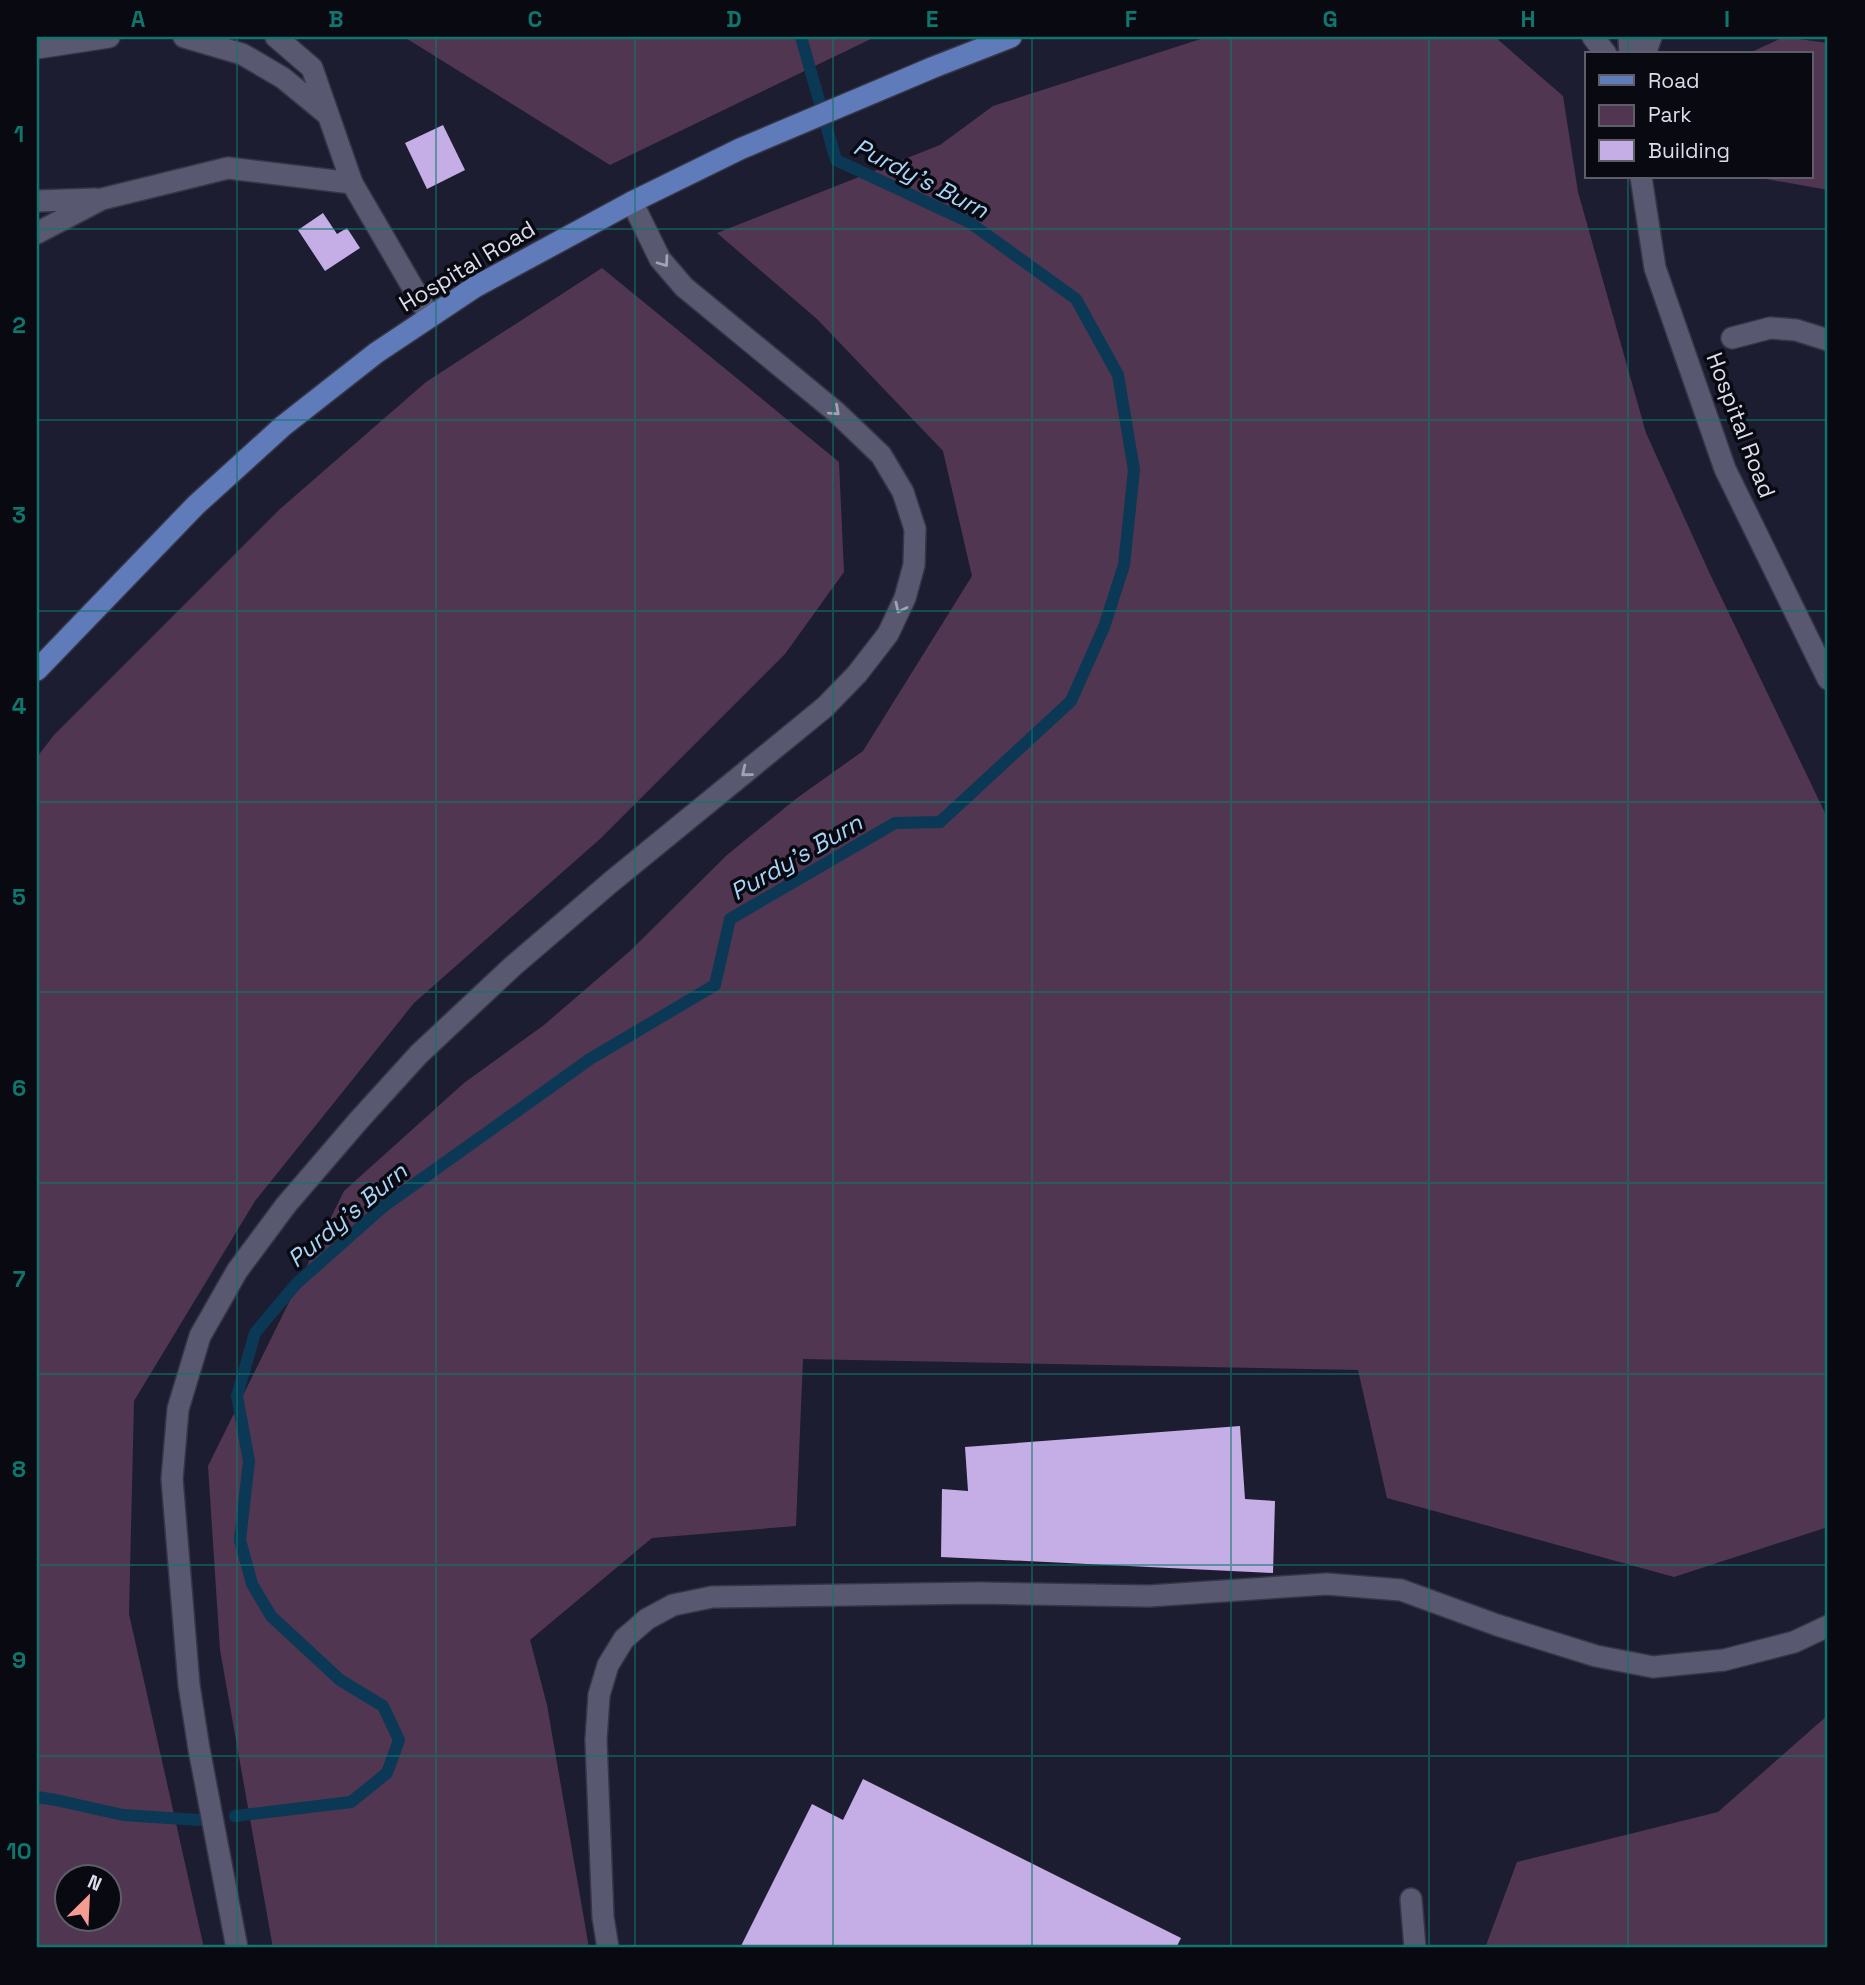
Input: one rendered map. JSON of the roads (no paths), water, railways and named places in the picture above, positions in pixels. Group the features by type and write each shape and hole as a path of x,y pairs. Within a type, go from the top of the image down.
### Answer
{"main road":[{"name":"Hospital Road","path":"37,670 196,505 283,426 376,352 475,287 632,202 740,149 1011,37"}],"street":[{"path":"37,48 109,37"},
{"path":"184,37 242,54 282,78 329,117"},
{"path":"276,37 312,68 352,183 430,317"},
{"path":"1593,37 1604,52"},
{"path":"37,201 102,199 228,168 352,183"},
{"name":"Hospital Road","path":"1641,178 1655,268 1725,469 1828,679"},
{"path":"37,233 102,199"},
{"path":"237,1948 189,1685 172,1479 178,1409 200,1336 237,1271 286,1205 419,1054 611,882 825,707 858,674 888,634 905,598 914,565 915,528 903,492 881,455 836,412 684,287 660,259 632,202"},
{"path":"1732,338 1770,328 1796,330 1828,340"},
{"path":"608,1948 603,1917 596,1740 599,1695 608,1665 624,1639 647,1619 673,1605 712,1597 979,1593 1149,1595 1327,1584 1401,1590 1497,1625 1596,1656 1653,1667 1724,1660 1794,1642 1828,1626"},
{"path":"1411,1899 1415,1948"}],"waterway":[{"name":"Purdy's Burn","path":"235,1816 351,1802 387,1773 399,1740 383,1706 340,1680 271,1616 252,1584 240,1540 249,1461 237,1396 255,1333 296,1284 384,1206 590,1059 715,985 730,919 895,823 940,822 1071,701 1104,627 1124,565 1134,470 1118,375 1076,299 969,222 836,160 801,37"},
{"name":"Purdy's Burn","path":"37,1797 123,1815 199,1820"}]}
